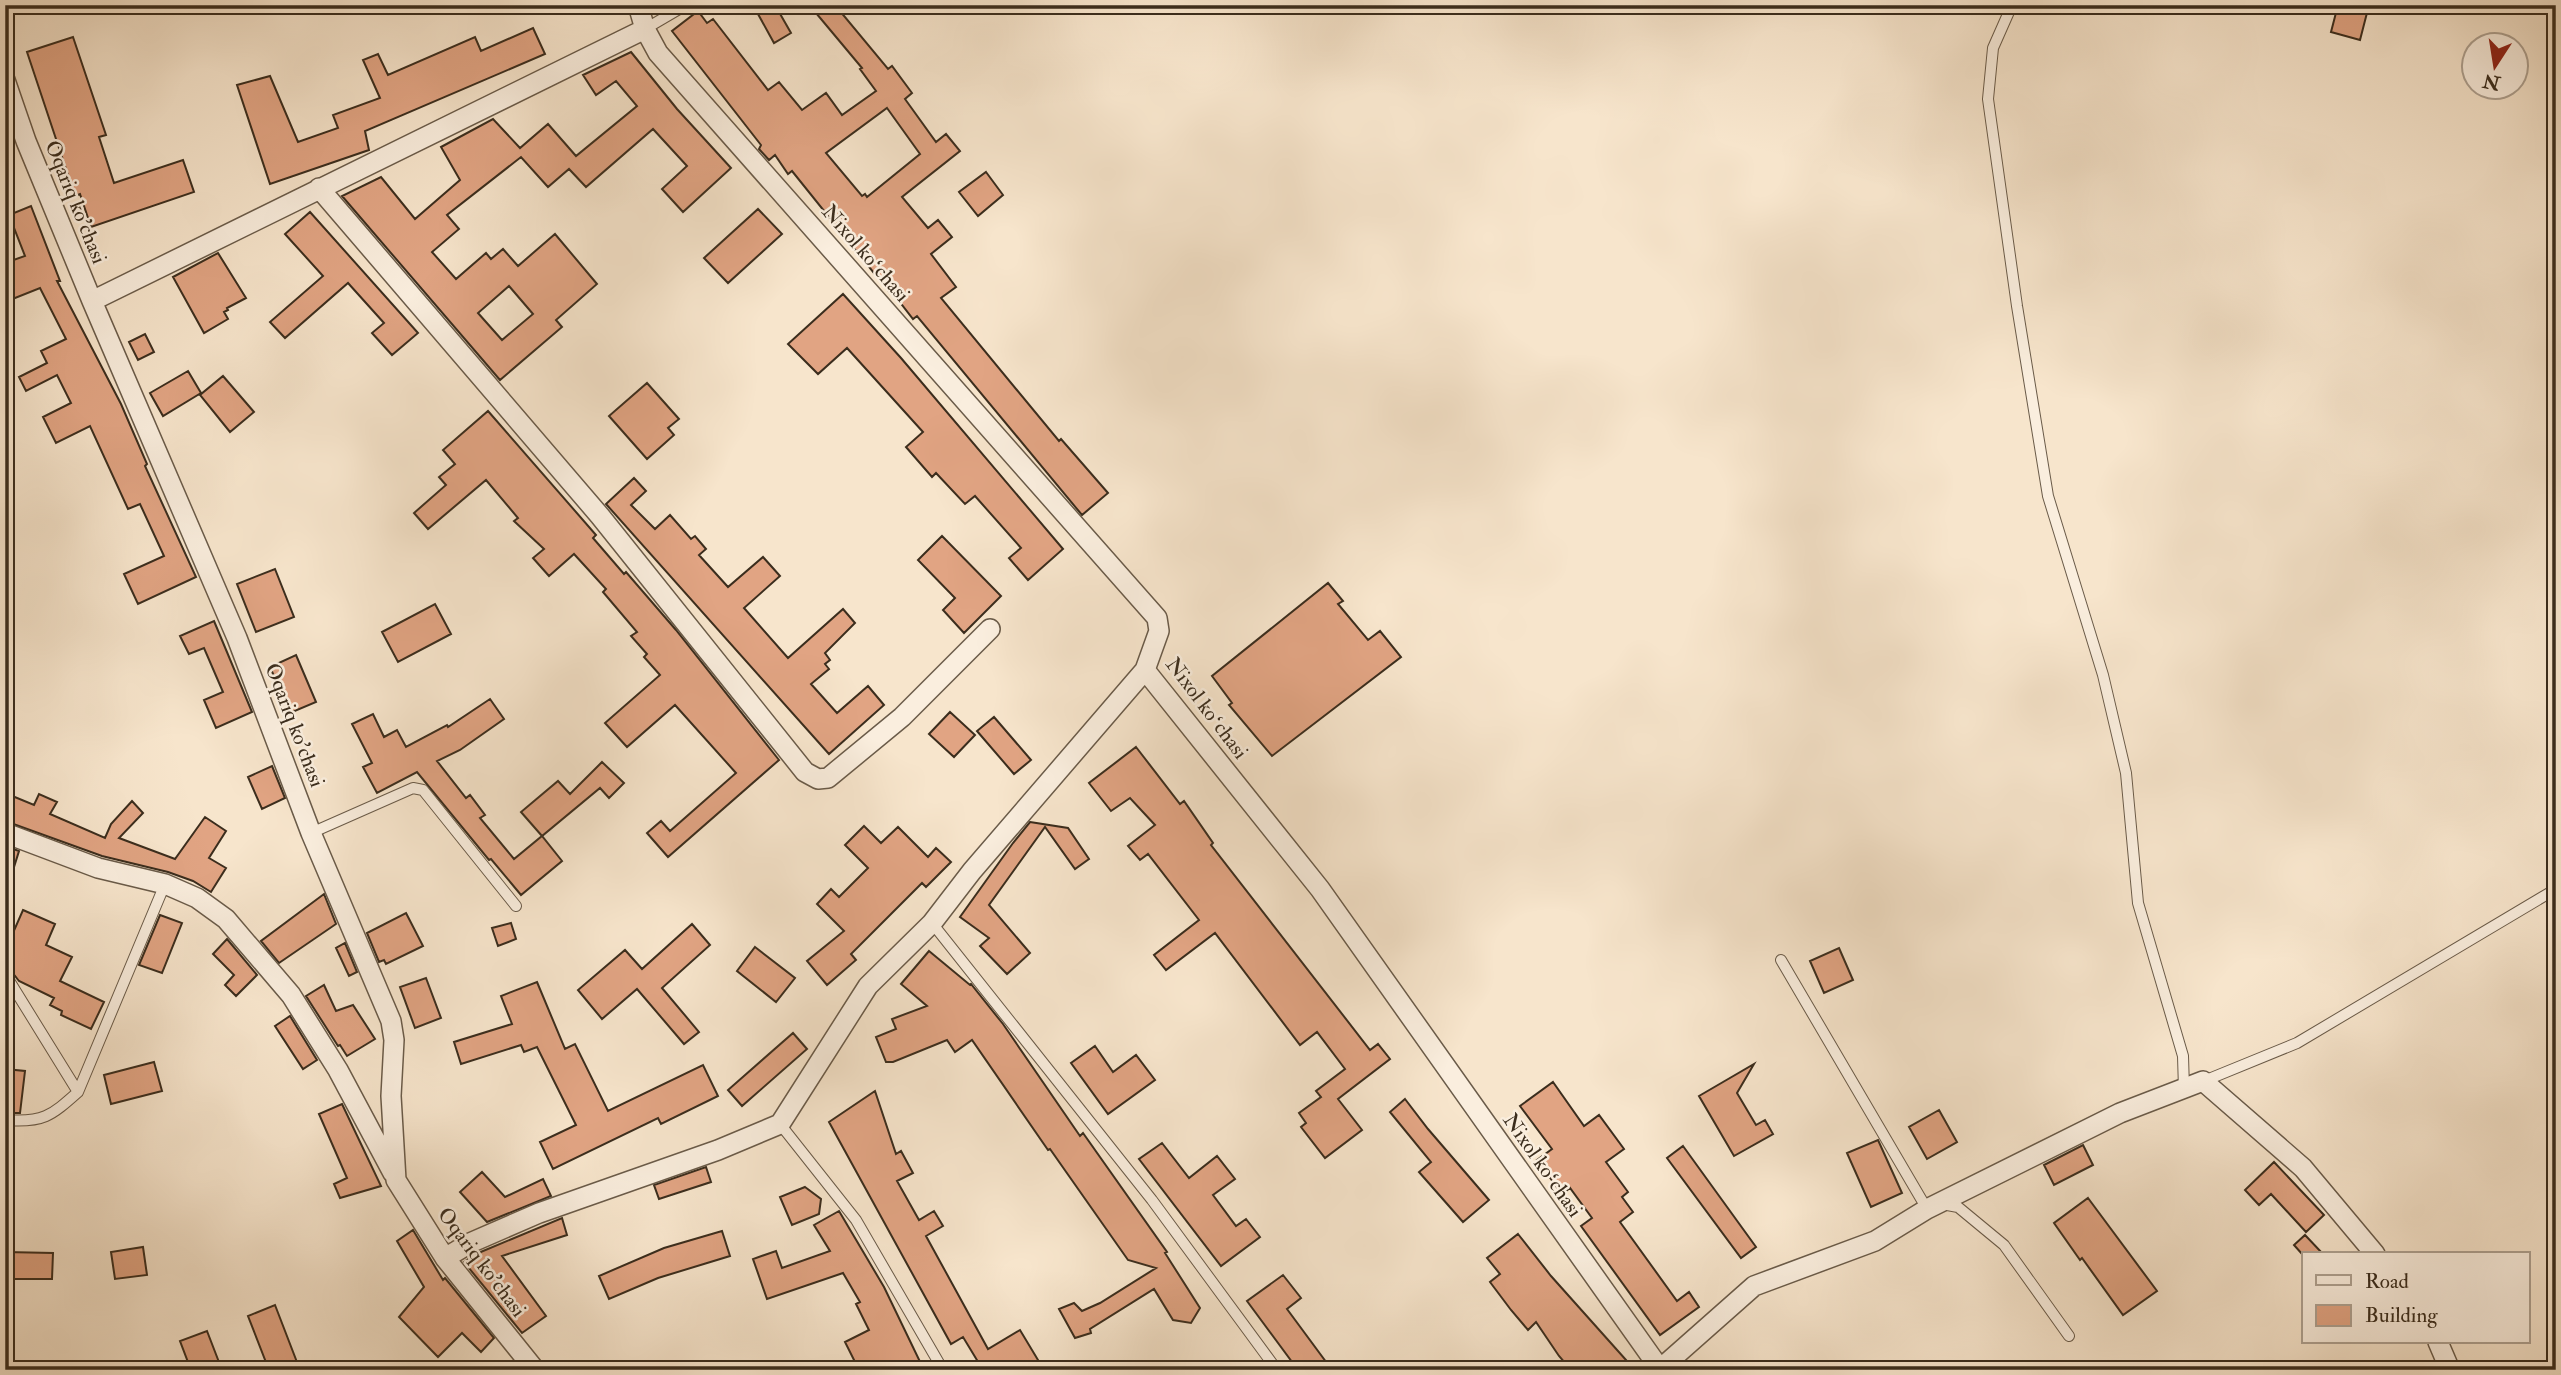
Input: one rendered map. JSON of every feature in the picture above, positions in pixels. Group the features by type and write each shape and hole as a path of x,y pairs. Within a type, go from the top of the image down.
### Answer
{"street":[{"name":"Nixol koʻchasi","path":"638,5 645,29 658,53 1157,618 1159,631 1145,670 1320,889 1659,1369"},
{"path":"92,301 645,29"},
{"name":"Oqariq ko'chasi","path":"5,80 26,141 237,638 311,833 391,1021 394,1040 391,1096 396,1180 445,1258 535,1370"},
{"path":"319,188 600,516 805,772 818,779 828,778 902,717 990,629"},
{"path":"445,1258 470,1242 539,1213 718,1150 780,1124 868,986 932,923 972,871 1145,670"},
{"path":"5,833 99,868 165,884 197,898 226,919 290,995 338,1070 396,1180"},
{"path":"1659,1369 1754,1286 1875,1241 1933,1206 2120,1112 2203,1082 2303,1168 2373,1252"},
{"path":"2439,1344 2450,1370"}],"lane":[{"path":"645,29 686,5"},
{"path":"2012,5 1993,48 1988,99 2019,320 2048,496 2103,675 2126,773 2138,903 2182,1056 2184,1089"},
{"path":"311,833 413,788 423,790 516,906"},
{"path":"5,1120 23,1122 52,1115 78,1092 165,884"},
{"path":"2203,1082 2297,1044 2556,889"},
{"path":"932,923 1152,1200 1277,1370"},
{"path":"1781,960 1933,1206 1958,1207 2004,1245 2069,1336"},
{"path":"5,974 78,1092"},
{"path":"780,1124 856,1220 943,1370"}],"building":[{"path":"753,5 775,5 791,33 774,43"},
{"path":"824,5 835,5 888,69 892,66 912,93 905,99 936,142 946,134 960,151 902,197 928,228 938,220 952,237 931,254 956,287 941,298 1059,441 1061,439 1108,493 1082,515 917,316 913,319 892,292 890,293 792,171 788,174 775,155 769,160 759,149 761,145 672,31 698,11 707,23 713,19 768,90 779,82 802,110 826,93 842,115 876,91 860,69 862,68 816,13","holes":["887,108 920,154 867,197 865,194 862,196 826,153"]},
{"path":"2338,5 2369,5 2360,40 2331,32"},
{"path":"533,28 545,54 365,131 369,150 270,184 237,85 270,76 298,142 338,128 333,115 380,98 363,60 378,54 388,75 475,37 481,51"},
{"path":"73,37 106,135 99,137 114,183 183,160 194,192 91,227 80,194 75,196 27,52"},
{"path":"631,52 677,109 731,168 683,212 662,189 687,166 653,129 586,187 569,169 548,187 521,157 447,215 459,229 432,252 456,279 486,253 491,259 503,249 518,266 555,234 597,284 556,320 562,327 500,380 342,196 381,177 415,219 460,180 441,147 493,119 520,148 548,124 576,156 637,106 616,81 596,95 583,75","holes":["509,286 533,314 502,340 478,313"]},
{"path":"986,172 1003,195 978,216 959,192"},
{"path":"31,206 60,281 57,281 121,404 147,464 145,466 196,577 138,604 124,574 164,556 140,504 128,509 90,426 56,443 43,417 71,403 57,375 26,391 19,377 47,363 41,351 66,339 40,288 5,302 5,263 25,256 9,215"},
{"path":"758,209 782,234 728,283 704,258"},
{"path":"310,212 418,333 392,355 372,333 384,323 348,283 285,338 270,322 323,276 285,234"},
{"path":"218,253 246,298 227,308 224,312 228,319 204,333 173,277"},
{"path":"843,294 901,358 1063,549 1028,580 1009,558 1021,548 975,496 965,504 936,473 932,477 906,447 923,432 847,348 818,374 788,344"},
{"path":"145,334 154,352 138,360 129,342"},
{"path":"188,371 201,393 163,416 150,393"},
{"path":"223,376 254,412 230,432 200,395"},
{"path":"647,383 679,419 668,428 674,435 647,459 609,416"},
{"path":"488,411 596,535 593,538 676,630 779,760 668,857 647,833 661,821 670,831 736,773 675,705 627,747 605,723 660,675 631,636 637,632 603,592 606,589 574,554 549,576 533,558 544,549 514,521 518,518 486,480 428,529 414,513 446,485 439,477 455,464 443,450"},
{"path":"634,478 646,491 631,505 655,529 670,515 691,539 695,536 706,549 699,555 728,587 763,557 780,576 744,608 788,658 843,609 855,623 825,653 830,660 825,664 829,669 811,684 837,713 868,686 884,705 829,754 606,504"},
{"path":"942,536 1001,596 964,633 943,610 955,598 918,560"},
{"path":"275,569 294,617 256,632 237,584"},
{"path":"1328,583 1343,601 1338,604 1368,640 1380,631 1401,657 1272,756 1229,705 1232,703 1212,676"},
{"path":"435,604 451,634 398,662 382,632"},
{"path":"214,621 252,712 216,728 204,700 223,692 204,648 189,654 180,636"},
{"path":"296,655 316,702 290,713 270,667"},
{"path":"490,699 504,719 460,750 437,761 466,798 470,795 485,815 480,818 514,859 542,836 562,861 521,895 417,772 377,793 363,767 372,763 352,724 373,714 384,737 397,730 406,747 447,725 448,727"},
{"path":"950,712 975,735 954,757 929,734"},
{"path":"994,717 1031,760 1014,774 977,731"},
{"path":"1136,747 1180,804 1184,801 1213,843 1211,845 1370,1050 1378,1044 1390,1059 1338,1099 1362,1130 1325,1158 1301,1127 1306,1123 1299,1113 1321,1097 1316,1091 1345,1069 1317,1032 1300,1045 1215,933 1166,970 1154,955 1199,920 1148,854 1140,860 1128,846 1155,825 1130,798 1111,811 1089,783"},
{"path":"602,762 624,783 609,798 600,788 542,836 521,812 558,781 570,794"},
{"path":"272,766 285,798 262,809 248,777"},
{"path":"5,793 34,805 39,794 57,802 50,814 105,838 111,824 132,801 143,813 119,838 175,859 205,817 226,831 209,858 226,868 211,892 193,881 168,872 102,856 5,821"},
{"path":"1030,822 1068,828 1089,859 1075,869 1045,827 989,905 1030,953 1007,974 980,946 989,938 960,917"},
{"path":"864,826 881,843 898,827 928,857 936,848 951,862 926,887 922,883 851,954 856,960 827,985 807,961 844,931 817,904 831,889 839,897 868,868 845,845"},
{"path":"5,846 19,851 9,883 5,883"},
{"path":"324,894 336,924 279,963 261,941"},
{"path":"23,910 55,924 46,945 72,957 60,981 104,1002 91,1029 61,1015 62,1011 50,1005 54,998 19,981 5,963 5,951"},
{"path":"406,913 423,946 386,964 384,960 379,962 367,933"},
{"path":"160,915 182,923 162,973 139,965"},
{"path":"511,923 516,939 498,946 492,928"},
{"path":"692,924 710,945 662,988 699,1032 684,1044 637,989 602,1019 578,990 625,950 642,969"},
{"path":"227,939 257,975 236,996 225,985 234,975 213,954"},
{"path":"345,943 357,972 349,976 336,948"},
{"path":"755,947 795,978 776,1002 737,971"},
{"path":"1839,948 1853,980 1824,993 1810,961"},
{"path":"929,951 971,984 1003,1024 1080,1136 1083,1133 1167,1252 1165,1253 1200,1308 1191,1323 1173,1320 1154,1289 1090,1329 1091,1333 1075,1338 1059,1309 1074,1303 1082,1311 1100,1303 1156,1268 1128,1260 972,1040 955,1052 947,1040 893,1062 886,1062 876,1037 896,1029 892,1019 927,1006 901,984"},
{"path":"426,978 441,1018 415,1028 400,987"},
{"path":"537,982 565,1049 575,1044 608,1111 703,1065 718,1096 661,1124 658,1118 553,1169 540,1142 576,1125 537,1047 524,1052 521,1045 461,1064 454,1042 512,1024 501,996"},
{"path":"324,985 336,1011 353,1005 375,1039 347,1056 306,996"},
{"path":"290,1016 317,1060 303,1069 275,1026"},
{"path":"793,1033 807,1049 742,1106 728,1090"},
{"path":"1095,1046 1113,1072 1136,1055 1155,1080 1108,1114 1071,1063"},
{"path":"154,1062 162,1091 111,1104 104,1075"},
{"path":"1754,1064 1737,1093 1756,1125 1765,1120 1773,1134 1734,1156 1699,1096"},
{"path":"5,1069 25,1071 20,1113 5,1113"},
{"path":"1553,1082 1584,1126 1599,1115 1624,1149 1606,1162 1628,1192 1622,1197 1633,1212 1620,1222 1677,1301 1689,1292 1699,1307 1660,1335 1581,1226 1592,1218 1570,1188 1562,1194 1537,1160 1552,1149 1520,1106"},
{"path":"875,1091 896,1154 901,1151 913,1173 897,1181 919,1220 934,1211 943,1226 926,1236 988,1349 1020,1330 1044,1370 983,1370 963,1337 951,1344 829,1122"},
{"path":"1405,1099 1489,1200 1463,1222 1419,1172 1431,1162 1390,1112"},
{"path":"342,1104 381,1186 340,1198 334,1184 347,1178 319,1114"},
{"path":"1939,1110 1957,1142 1927,1159 1909,1127"},
{"path":"1878,1140 1902,1193 1871,1207 1847,1153"},
{"path":"1162,1143 1189,1178 1217,1156 1235,1179 1213,1195 1236,1226 1246,1219 1260,1237 1221,1266 1139,1159"},
{"path":"2083,1145 2093,1165 2054,1185 2044,1165"},
{"path":"1683,1146 1756,1247 1741,1258 1667,1158"},
{"path":"2274,1162 2324,1215 2306,1232 2271,1194 2259,1205 2245,1190"},
{"path":"706,1167 711,1182 659,1199 654,1185"},
{"path":"482,1172 505,1197 543,1179 551,1196 487,1222 460,1192"},
{"path":"805,1187 821,1199 819,1214 792,1225 780,1197"},
{"path":"2088,1198 2157,1291 2123,1315 2054,1223"},
{"path":"839,1211 884,1287 924,1370 859,1370 845,1342 869,1330 856,1304 860,1302 843,1273 767,1299 753,1259 776,1251 782,1268 830,1251 814,1225"},
{"path":"562,1218 567,1235 502,1256 546,1316 522,1333 464,1262 476,1254"},
{"path":"413,1230 443,1280 445,1278 494,1338 481,1352 462,1333 438,1357 399,1317 424,1287 397,1241"},
{"path":"722,1231 730,1256 658,1278 609,1299 599,1276 664,1248"},
{"path":"1518,1234 1551,1276 1635,1370 1571,1370 1536,1322 1528,1330 1490,1282 1500,1274 1487,1258"},
{"path":"2305,1235 2321,1252 2302,1254 2294,1245"},
{"path":"143,1247 147,1275 115,1279 111,1252"},
{"path":"5,1252 53,1253 52,1279 5,1279"},
{"path":"1283,1275 1301,1298 1287,1309 1332,1370 1298,1370 1247,1301"},
{"path":"275,1305 300,1370 269,1370 248,1316"},
{"path":"207,1331 222,1370 191,1370 180,1341"}]}
